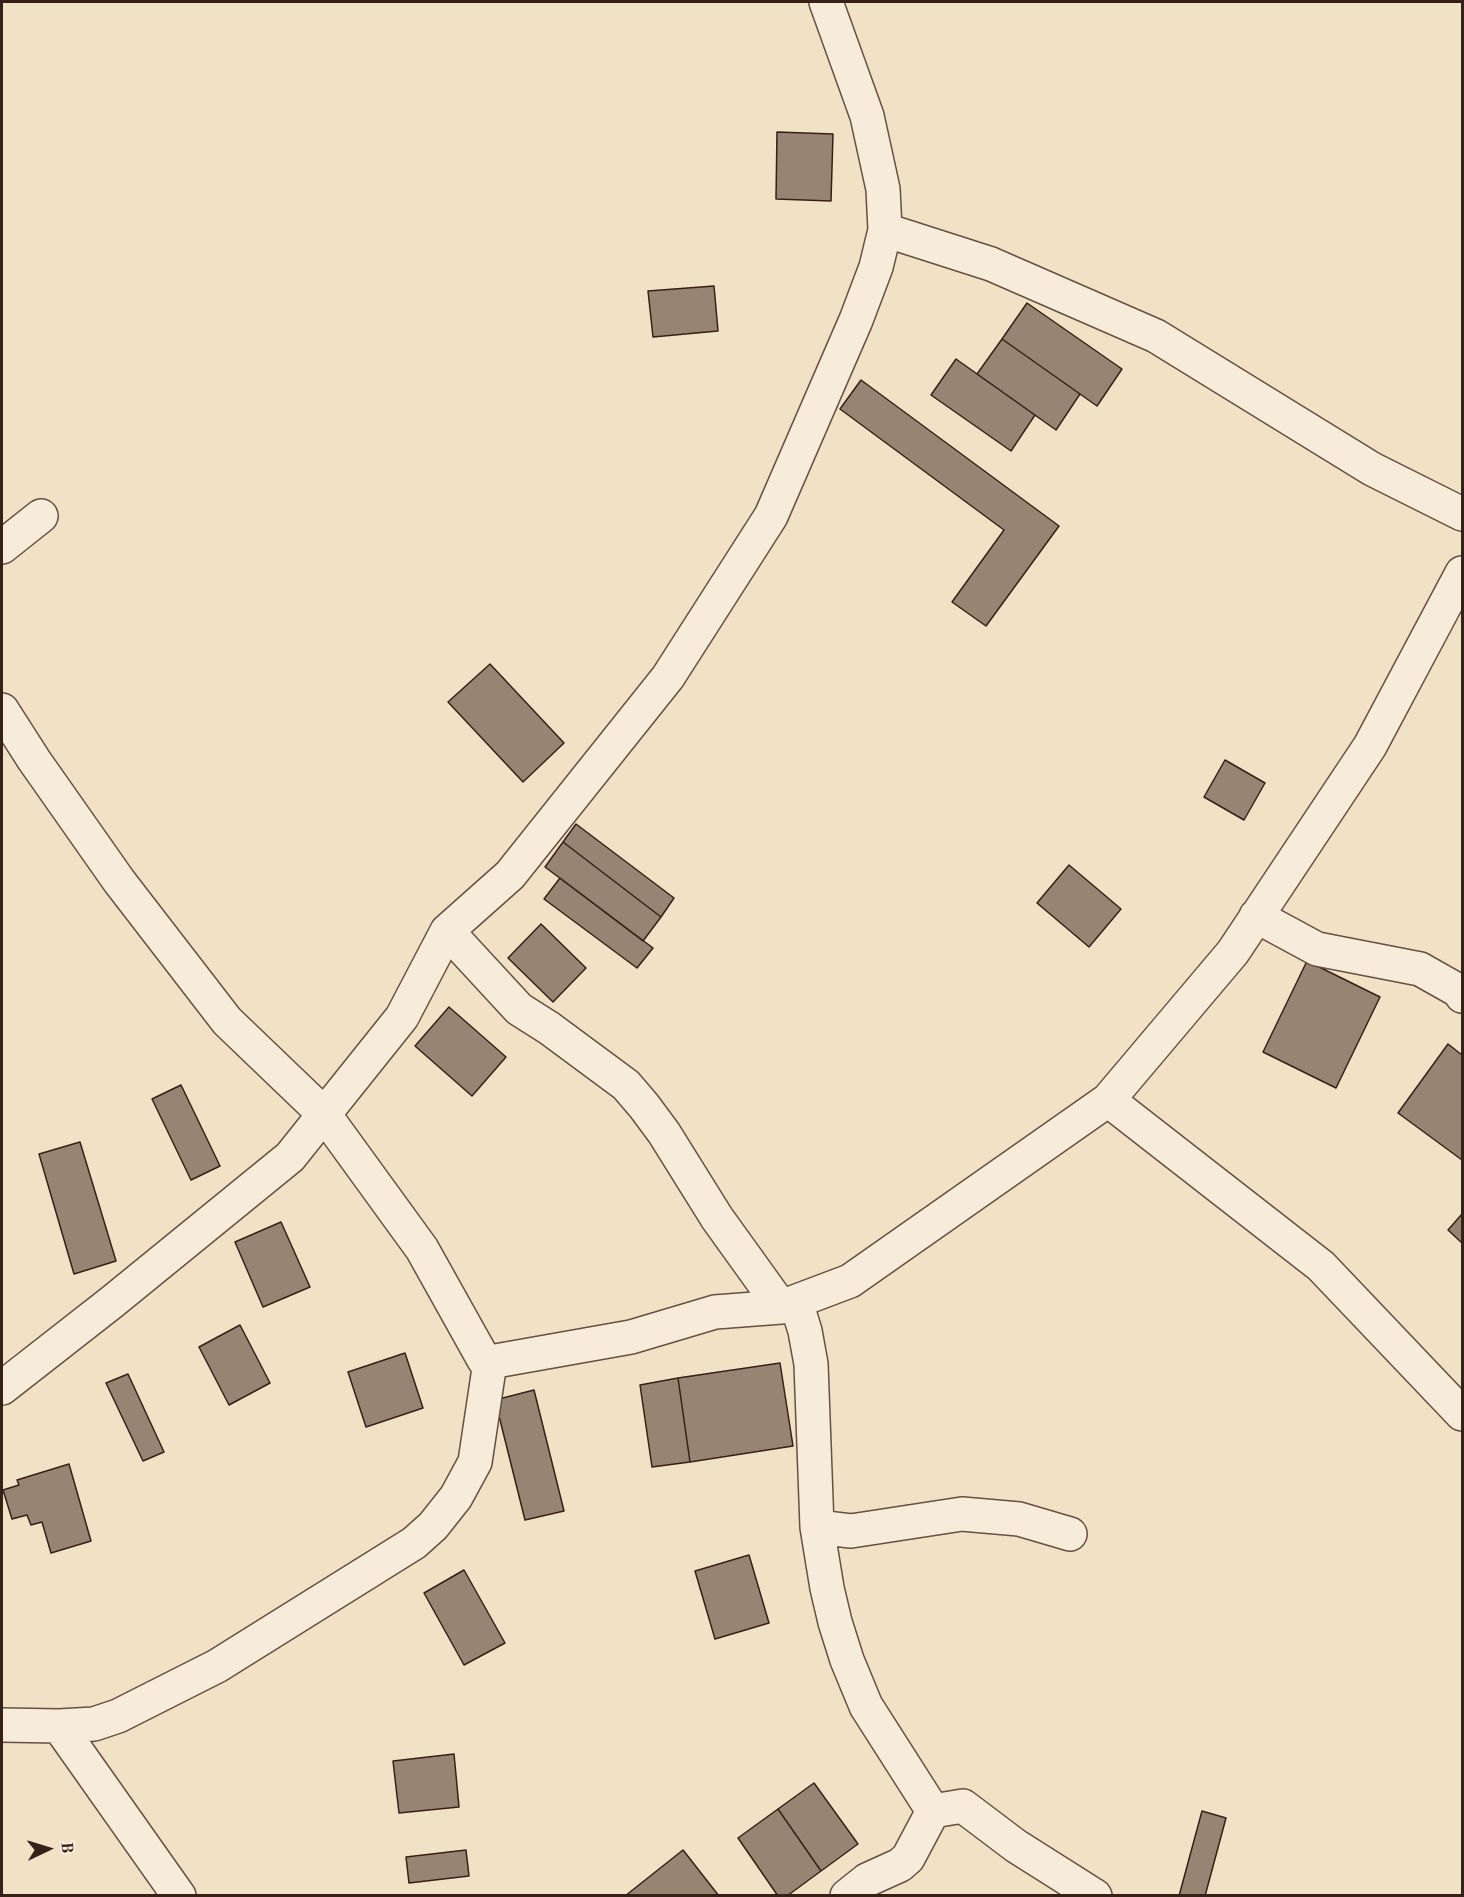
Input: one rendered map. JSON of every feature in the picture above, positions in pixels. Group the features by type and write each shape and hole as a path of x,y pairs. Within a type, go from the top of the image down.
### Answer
{"street":[{"path":"2,1388 290,1157 402,1017 447,931 510,875 668,677 771,516 856,320 876,267 885,230 883,189 867,116 826,2"},
{"path":"885,230 991,264 1156,336 1372,469 1462,514"},
{"path":"2,547 41,516"},
{"path":"2,710 34,760 113,872 227,1021 324,1114 422,1249 484,1360 490,1362 631,1337 715,1312 788,1304 850,1281 1108,1100 1233,952 1370,746 1462,573"},
{"path":"1256,916 1317,949 1420,969 1459,991 1462,996"},
{"path":"447,931 519,1009 549,1028 626,1086 644,1106 664,1133 717,1218 788,1304 805,1330 811,1364 817,1527 835,1622 866,1706 933,1811"},
{"path":"1108,1100 1321,1266 1462,1414"},
{"path":"2,1725 59,1726 104,1722 217,1666 414,1543 439,1519 456,1497 476,1462 490,1362"},
{"path":"817,1527 851,1531 962,1514 1019,1519 1070,1534"},
{"path":"59,1726 185,1894"},
{"path":"933,1811 963,1806 1016,1845 1095,1896"},
{"path":"847,1896 867,1880 900,1865 908,1858 933,1811"}],"building":[{"path":"777,132 833,134 831,201 776,199"},
{"path":"714,286 718,331 653,337 648,291"},
{"path":"1027,303 1122,369 1097,406 1002,339"},
{"path":"1002,339 1080,394 1056,430 977,374"},
{"path":"956,359 1035,415 1011,451 931,395"},
{"path":"861,380 1059,526 986,626 952,602 1004,530 840,409"},
{"path":"490,664 564,743 523,782 448,702"},
{"path":"1225,760 1265,783 1244,820 1204,797"},
{"path":"576,824 674,898 661,917 563,842"},
{"path":"563,842 661,917 643,941 545,867"},
{"path":"1069,865 1121,909 1089,947 1037,903"},
{"path":"560,878 653,948 637,968 544,899"},
{"path":"541,924 586,968 553,1002 508,958"},
{"path":"1307,961 1380,997 1336,1088 1263,1052"},
{"path":"449,1007 506,1057 472,1096 415,1046"},
{"path":"1448,1044 1462,1055 1462,1160 1398,1113"},
{"path":"181,1085 220,1166 191,1180 152,1099"},
{"path":"80,1142 116,1261 74,1274 39,1154"},
{"path":"1462,1214 1462,1243 1448,1230"},
{"path":"281,1222 310,1287 263,1307 235,1242"},
{"path":"240,1325 270,1383 229,1405 199,1347"},
{"path":"405,1353 423,1408 366,1427 348,1372"},
{"path":"780,1363 793,1446 690,1462 678,1378"},
{"path":"128,1374 164,1452 143,1461 106,1383"},
{"path":"678,1378 690,1462 652,1467 640,1385"},
{"path":"534,1390 564,1511 525,1520 495,1400"},
{"path":"69,1464 91,1541 51,1553 42,1522 31,1525 27,1515 12,1519 3,1490 19,1485 17,1480"},
{"path":"749,1555 769,1623 715,1639 695,1571"},
{"path":"464,1570 505,1643 464,1665 424,1593"},
{"path":"454,1754 459,1807 399,1813 393,1761"},
{"path":"814,1783 858,1844 821,1871 778,1809"},
{"path":"778,1809 821,1871 787,1896 778,1896 738,1838"},
{"path":"1202,1811 1226,1818 1205,1896 1179,1896"},
{"path":"466,1850 469,1876 409,1883 406,1857"},
{"path":"683,1850 719,1896 625,1896"}]}
